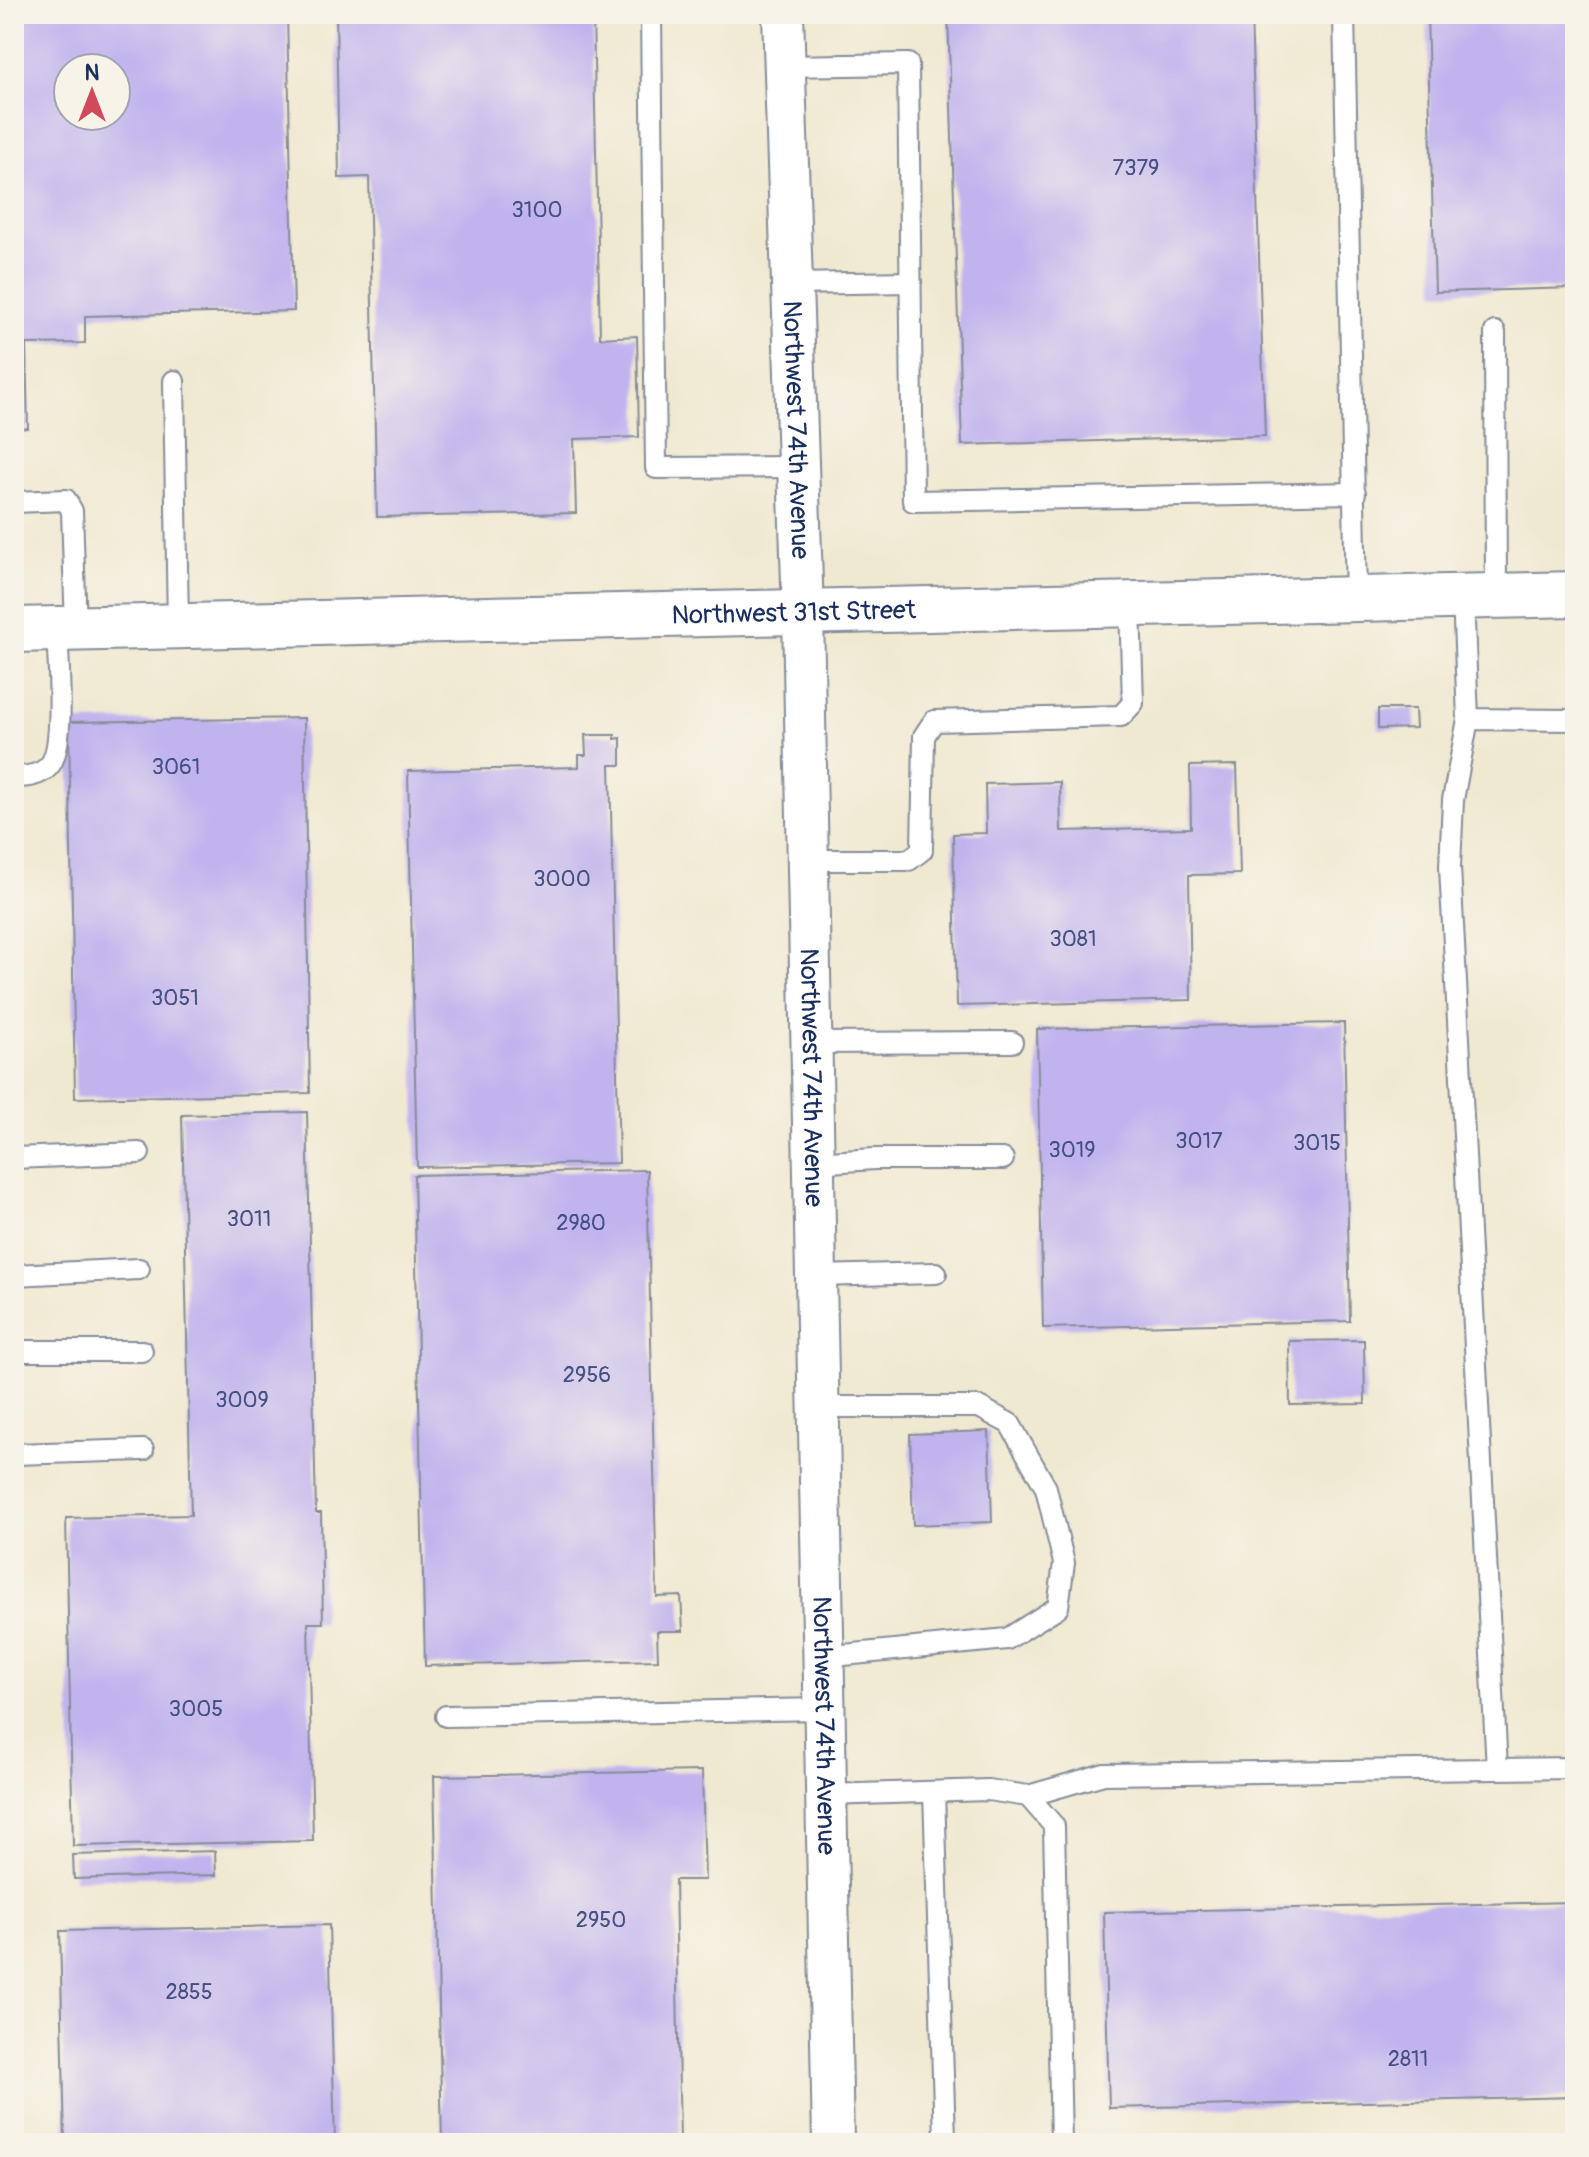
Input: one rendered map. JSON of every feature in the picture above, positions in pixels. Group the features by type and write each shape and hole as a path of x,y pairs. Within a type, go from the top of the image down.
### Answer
{"street":[{"name":"Northwest 74th Avenue","path":"783,14 803,613 833,2143"},
{"name":"Northwest 31st Street","path":"14,630 1575,594"}],"lane":[{"path":"651,14 656,468 798,467"},
{"path":"1344,14 1356,599"},
{"path":"784,66 908,64 913,501 1355,493"},
{"path":"792,284 911,282"},
{"path":"1495,332 1497,531 1479,596 1468,719 1453,800 1450,867 1497,1769"},
{"path":"174,381 178,627"},
{"path":"14,502 66,500 72,511 67,629 56,757 48,768 38,774 14,777"},
{"path":"808,860 909,860 922,850 924,736 934,721 1121,716 1133,703 1130,605"},
{"path":"1468,719 1575,720"},
{"path":"811,1043 1012,1042"},
{"path":"14,1158 139,1153"},
{"path":"814,1163 874,1159 1003,1159"},
{"path":"14,1275 139,1269"},
{"path":"816,1276 936,1273"},
{"path":"14,1351 142,1351"},
{"path":"818,1407 979,1407 1010,1424 1046,1488 1064,1563 1058,1607 1007,1639 823,1657"},
{"path":"14,1454 143,1450"},
{"path":"446,1716 825,1709"},
{"path":"826,1795 988,1790 1028,1796 1104,1774 1575,1768"},
{"path":"934,1792 945,2139"},
{"path":"1028,1796 1054,1826 1061,2142"}],"building":[{"path":"14,14 287,14 294,311 85,316 85,343 26,344 28,428 14,429"},
{"path":"336,14 593,14 600,338 637,336 639,437 574,439 576,513 377,517 369,177 339,178"},
{"path":"948,14 1251,14 1265,436 962,445"},
{"path":"1427,14 1575,14 1575,288 1435,292"},
{"path":"1378,709 1415,709 1416,728 1378,729"},
{"path":"304,718 310,1093 75,1098 69,722"},
{"path":"585,735 615,735 615,739 621,738 621,765 610,765 619,1163 417,1167 408,771 579,767 579,755 586,755"},
{"path":"1237,765 1240,874 1189,875 1191,1000 957,1006 953,834 986,833 985,784 1060,782 1061,831 1191,828 1190,766"},
{"path":"1344,1023 1350,1321 1043,1328 1037,1029"},
{"path":"307,1112 316,1513 321,1513 323,1623 308,1623 313,1841 73,1846 66,1518 191,1515 182,1115"},
{"path":"647,1170 657,1597 681,1596 683,1631 657,1631 658,1660 425,1666 414,1175"},
{"path":"1364,1340 1365,1404 1290,1405 1289,1341"},
{"path":"989,1431 992,1522 913,1525 910,1434"},
{"path":"702,1771 705,1880 675,1880 680,2143 442,2143 434,1776"},
{"path":"215,1851 216,1875 74,1879 73,1855"},
{"path":"1575,1902 1575,2097 1109,2108 1104,1912"},
{"path":"329,1925 335,2143 65,2143 60,1931"}]}
